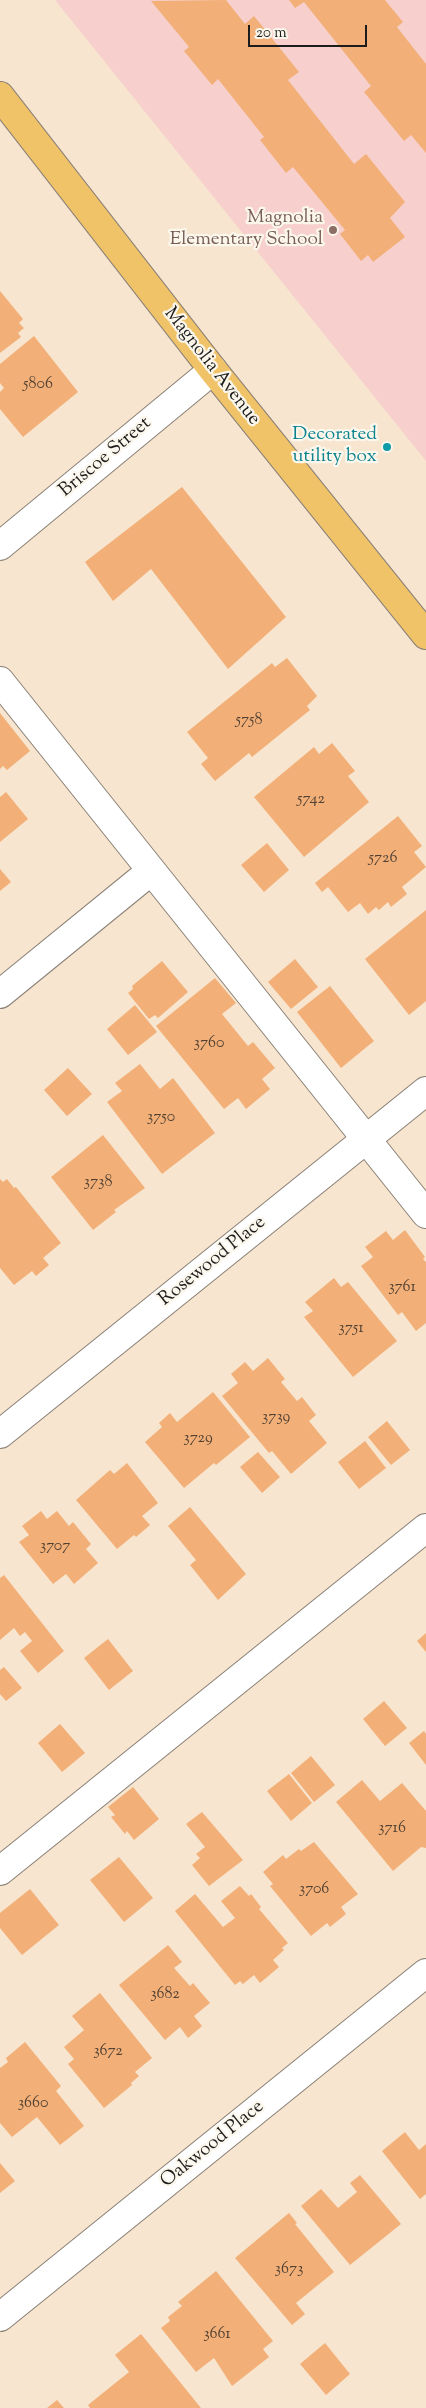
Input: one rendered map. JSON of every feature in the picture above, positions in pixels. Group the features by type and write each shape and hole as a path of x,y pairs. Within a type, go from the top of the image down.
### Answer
{"main road":[{"name":"Magnolia Avenue","path":"0,96 213,370 426,635"}],"street":[{"name":"Briscoe Street","path":"0,546 213,370"},
{"path":"0,681 426,1214"},
{"path":"0,994 151,871"},
{"name":"Rosewood Place","path":"0,1434 426,1091"},
{"path":"0,1871 426,1528"},
{"name":"Oakwood Place","path":"0,2317 426,1973"}],"shaded area":[{"name":"Magnolia Elementary School","path":"55,0 426,0 426,461"}],"building":[{"path":"226,0 245,24 254,16 299,72 288,80 354,164 366,154 405,202 390,218 405,237 373,262 368,255 361,261 340,234 345,230 293,167 286,173 260,140 264,137 218,79 212,85 184,51 189,47 151,1"},
{"path":"289,0 385,0 403,22 397,27 426,64 426,153 411,135 404,141 364,92 371,86 304,2 295,8"},
{"path":"0,291 23,319 19,323 24,328 18,333 21,337 0,353"},
{"path":"34,336 78,392 23,437 0,409 0,392 4,388 0,383 0,364"},
{"path":"182,487 286,617 228,669 151,569 113,601 85,562"},
{"path":"287,658 317,696 307,706 310,710 252,757 249,753 215,781 201,764 208,758 187,732 272,663 275,667"},
{"path":"0,713 30,751 7,770 3,766 0,769"},
{"path":"332,743 355,771 348,776 369,802 304,857 254,797 314,747 319,754"},
{"path":"6,792 28,819 0,842 0,797"},
{"path":"398,816 422,846 414,852 426,867 402,887 407,894 391,907 388,902 379,910 376,907 368,914 360,903 348,912 328,887 322,892 315,883"},
{"path":"267,843 289,870 264,892 241,865"},
{"path":"0,869 11,882 0,891"},
{"path":"426,910 426,1001 409,1015 365,959"},
{"path":"295,959 318,987 291,1009 268,982"},
{"path":"162,961 188,992 158,1018 155,1015 149,1019 128,993 133,989 132,986"},
{"path":"215,978 236,1003 222,1014 248,1046 253,1042 275,1068 262,1079 270,1089 246,1109 238,1098 224,1109 156,1026"},
{"path":"330,986 374,1041 341,1068 297,1012"},
{"path":"135,1005 157,1032 128,1055 107,1029"},
{"path":"140,1064 160,1089 173,1078 215,1133 162,1174 107,1102 122,1091 115,1083"},
{"path":"68,1068 92,1094 67,1116 44,1090"},
{"path":"103,1135 145,1188 114,1210 116,1212 93,1230 51,1177"},
{"path":"0,1179 3,1182 7,1179 14,1188 16,1187 61,1243 43,1258 49,1265 36,1276 32,1271 14,1285 0,1268"},
{"path":"405,1230 425,1257 423,1259 426,1262 426,1323 416,1331 402,1312 398,1315 361,1266 373,1257 365,1247 386,1231 393,1240"},
{"path":"334,1278 341,1287 348,1282 397,1341 353,1377 304,1317 313,1311 305,1302"},
{"path":"268,1358 285,1379 281,1382 297,1401 302,1397 316,1415 309,1421 327,1443 291,1474 272,1451 269,1453 222,1396 238,1383 231,1374 245,1362 253,1371"},
{"path":"213,1392 250,1437 184,1488 145,1442 162,1427 159,1423 170,1413 177,1422"},
{"path":"387,1421 410,1450 391,1465 368,1437"},
{"path":"365,1441 386,1468 359,1489 338,1462"},
{"path":"258,1452 280,1477 262,1493 240,1467"},
{"path":"127,1463 158,1503 142,1516 150,1525 117,1549 76,1500 110,1470 114,1474"},
{"path":"190,1507 246,1574 218,1600 190,1565 196,1560 168,1526"},
{"path":"41,1511 47,1519 57,1511 69,1526 73,1522 91,1544 86,1549 98,1563 74,1584 66,1574 53,1584 19,1542 29,1535 22,1526"},
{"path":"4,1575 64,1651 38,1673 20,1651 32,1641 25,1632 20,1636 14,1628 0,1640 0,1578"},
{"path":"426,1633 426,1652 417,1641"},
{"path":"108,1639 133,1671 109,1690 84,1658"},
{"path":"4,1667 22,1688 6,1701 0,1694 0,1670"},
{"path":"384,1701 407,1728 385,1746 363,1719"},
{"path":"60,1724 85,1753 62,1772 38,1743"},
{"path":"424,1731 426,1734 426,1765 409,1743"},
{"path":"311,1756 335,1785 314,1802 291,1773"},
{"path":"289,1774 312,1803 291,1821 267,1791"},
{"path":"362,1780 380,1801 402,1783 426,1811 426,1848 421,1847 393,1871 336,1802"},
{"path":"133,1787 159,1819 134,1840 127,1831 125,1834 111,1817 115,1815 108,1807"},
{"path":"202,1812 243,1860 209,1886 192,1865 200,1858 196,1854 205,1847 186,1824"},
{"path":"314,1842 358,1894 341,1907 346,1914 330,1927 327,1923 311,1936 270,1886 273,1884 263,1872 283,1855 286,1859 299,1849 301,1851"},
{"path":"119,1857 153,1898 124,1922 90,1880"},
{"path":"240,1886 249,1896 251,1894 261,1907 259,1909 288,1943 282,1948 284,1950 273,1960 279,1967 260,1983 254,1975 243,1984 240,1981 235,1985 175,1911 195,1894 223,1927 235,1918 221,1901"},
{"path":"30,1889 59,1925 22,1955 0,1928 0,1913"},
{"path":"168,1945 182,1962 174,1968 190,1986 193,1983 210,2003 194,2016 202,2026 188,2038 180,2027 165,2040 119,1985"},
{"path":"100,1993 152,2058 135,2072 139,2076 131,2083 132,2085 104,2108 68,2064 74,2059 64,2047 84,2030 72,2016"},
{"path":"25,2042 61,2086 56,2091 84,2126 60,2145 37,2117 12,2137 0,2123 0,2068 8,2062 6,2058"},
{"path":"405,2132 419,2150 426,2144 426,2194 420,2199 382,2151"},
{"path":"0,2163 15,2181 0,2193"},
{"path":"360,2175 401,2224 350,2265 301,2206 321,2189 338,2208 357,2192 350,2183"},
{"path":"289,2213 297,2223 295,2224 334,2272 296,2303 305,2314 292,2325 235,2258"},
{"path":"216,2271 273,2341 263,2349 269,2357 232,2386 214,2358 196,2372 161,2328 170,2321 168,2317 182,2306 178,2302"},
{"path":"141,2334 201,2408 90,2408 88,2405 129,2372 115,2355"},
{"path":"325,2343 350,2374 326,2395 300,2364"},
{"path":"57,2400 64,2408 47,2408"}],"place":[{"name":"Magnolia Elementary School","path":"333,230"},
{"name":"Decorated utility box","path":"387,447"}]}
